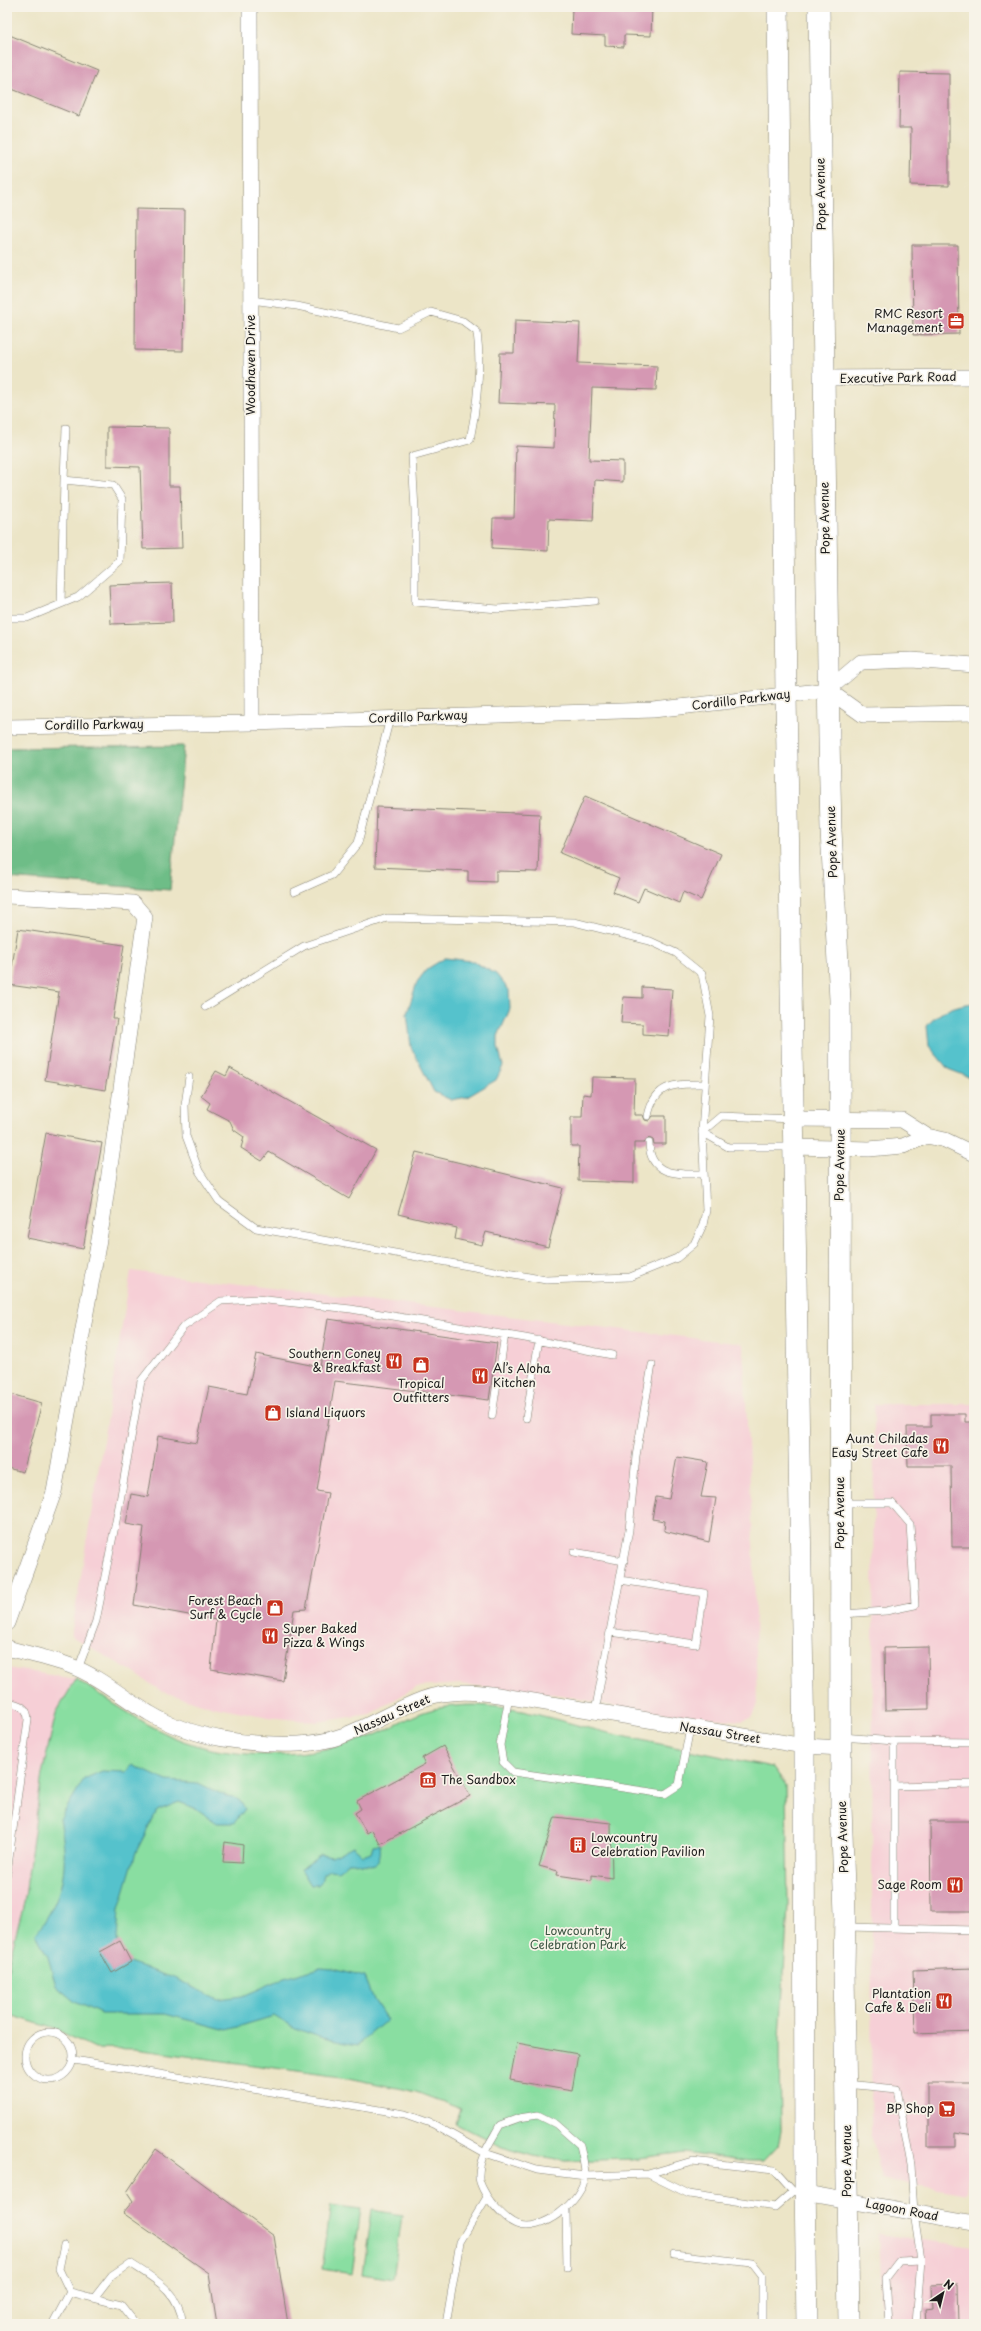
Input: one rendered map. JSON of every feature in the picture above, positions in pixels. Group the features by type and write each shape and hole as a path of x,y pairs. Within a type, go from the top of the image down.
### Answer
{"main road":[{"path":"778,7 786,695 795,1147 804,1746 799,2192 807,2324"},
{"name":"Pope Avenue","path":"819,7 822,378 828,690 831,830 840,1000 841,1807 845,1927 849,2324"}],"street":[{"name":"Woodhaven Drive","path":"250,7 252,723"},
{"name":"Executive Park Road","path":"822,378 974,377"},
{"path":"974,665 912,660 860,662 828,690 863,716 974,713"},
{"name":"Cordillo Parkway","path":"7,727 252,723 653,710 828,690"},
{"path":"7,896 133,903 145,917 103,1217 54,1492 7,1624"},
{"path":"794,1119 902,1120 927,1136 945,1140 974,1154"},
{"path":"795,1147 840,1150 902,1146 927,1136"},
{"name":"Nassau Street","path":"7,1648 78,1669 102,1682 150,1714 179,1726 227,1740 299,1744 344,1736 424,1698 463,1691 509,1697 804,1746 842,1743"},
{"name":"Lagoon Road","path":"799,2192 974,2223"}],"lane":[{"path":"251,300 297,306 398,328 431,312 463,321 477,332 479,348 476,409 470,440 412,456 415,510 415,602 498,610 595,601"},
{"path":"61,604 66,428"},
{"path":"7,618 27,618 78,597 120,561 122,499 113,485 64,480"},
{"path":"294,892 332,875 358,843 390,718"},
{"path":"189,1077 185,1106 186,1136 199,1171 218,1201 256,1228 425,1260 546,1280 630,1277 677,1258 694,1244 704,1225 706,1210 702,1132 710,1016 702,974 676,953 650,941 574,922 387,918 304,946 205,1007"},
{"path":"648,1116 651,1104 656,1095 666,1086 705,1084"},
{"path":"702,1132 721,1116 794,1119"},
{"path":"702,1132 728,1147 795,1147"},
{"path":"649,1143 652,1160 660,1169 677,1174 704,1174"},
{"path":"78,1669 96,1621 120,1501 141,1381 183,1326 220,1301 257,1299 351,1308 539,1340 612,1355"},
{"path":"500,1366 505,1334"},
{"path":"526,1418 539,1340"},
{"path":"595,1712 630,1530 636,1456 652,1365"},
{"path":"492,1416 497,1383"},
{"path":"840,1503 892,1503 910,1524 915,1605 886,1611 841,1614"},
{"path":"574,1552 624,1561"},
{"path":"610,1632 696,1644 704,1593 620,1580"},
{"path":"509,1697 500,1746 503,1762 513,1772 665,1794 679,1785 690,1728"},
{"path":"7,1702 23,1707 28,1712 7,1873"},
{"path":"842,1743 894,1741 974,1742"},
{"path":"894,1741 894,1928"},
{"path":"895,1786 974,1784"},
{"path":"845,1927 974,1930"},
{"path":"54,2032 68,2041 74,2052 74,2060 68,2072 62,2077 46,2081 35,2076 27,2068 24,2052 32,2038 39,2034 54,2032"},
{"path":"74,2060 404,2114 433,2124 485,2153 537,2170 585,2176 648,2174 692,2161 774,2170 799,2192 775,2207 689,2194 648,2174"},
{"path":"846,2084 897,2089 911,2165 914,2213 921,2260 916,2324"},
{"path":"538,2115 556,2124 580,2145 585,2176 577,2194 566,2209 545,2223 531,2226 516,2225 500,2213 487,2197 478,2176 485,2153 500,2125 519,2118 538,2115"},
{"path":"446,2324 460,2242 487,2197"},
{"path":"566,2209 567,2268"},
{"path":"64,2245 59,2269 70,2292"},
{"path":"674,2254 752,2263 762,2276 762,2324"},
{"path":"889,2324 886,2278 899,2261 921,2260"},
{"path":"94,2298 112,2275 130,2263 165,2286 181,2310 183,2324"},
{"path":"70,2292 121,2305 136,2324"},
{"path":"53,2324 70,2292"}],"shaded area":[{"path":"131,1271 743,1344 754,1561 757,1707 752,1718 741,1721 634,1710 561,1695 460,1684 416,1687 370,1714 317,1722 268,1717 202,1704 161,1691 130,1670 71,1636"},
{"path":"874,1404 974,1404 974,2127 967,2194 882,2179 871,2134"},
{"path":"7,1668 76,1679 56,1713 24,1903 10,1957 7,1979"},
{"path":"878,2234 974,2247 974,2324 882,2324"}],"green space":[{"path":"184,746 170,890 7,878 7,748"},
{"name":"Lowcountry Celebration Park","path":"76,1679 123,1710 160,1731 196,1745 221,1751 272,1755 322,1750 370,1737 427,1711 450,1706 474,1705 522,1711 621,1736 772,1767 786,1786 788,1907 780,2038 781,2131 778,2146 764,2161 749,2161 685,2152 632,2159 564,2161 533,2156 502,2147 456,2124 461,2109 416,2092 349,2078 135,2049 94,2048 55,2029 7,2014 7,1979 10,1957 24,1903 42,1774 56,1713"},
{"path":"331,2205 361,2209 352,2274 322,2269"},
{"path":"372,2210 402,2215 393,2279 363,2274"}],"water":[{"path":"445,958 472,961 496,974 509,990 510,1009 498,1036 498,1047 503,1066 496,1080 467,1097 451,1100 434,1092 411,1047 407,1013 417,982 427,969"},
{"path":"974,1003 974,1079 948,1069 929,1046 927,1026 937,1016 954,1007"},
{"path":"132,1765 167,1781 198,1783 224,1795 238,1798 245,1809 234,1823 217,1823 197,1809 179,1802 157,1811 136,1852 119,1909 117,1941 129,1963 174,1978 218,1999 243,1996 282,1979 319,1968 333,1969 365,1977 374,2000 387,2020 357,2045 314,2035 293,2027 274,2016 227,2030 165,2014 101,2014 75,2002 56,1986 48,1957 36,1934 53,1906 59,1893 62,1880 64,1852 60,1819 84,1779 102,1771 127,1772"},
{"path":"380,1844 379,1860 376,1863 367,1865 348,1863 338,1871 329,1870 323,1874 321,1882 318,1885 311,1885 301,1869 321,1855 332,1857 353,1846 363,1855 371,1852 373,1845"}],"building":[{"path":"572,7 652,7 651,36 624,35 624,47 605,46 605,36 571,34"},
{"path":"7,34 97,71 79,116 7,87"},
{"path":"900,72 949,73 949,186 910,185 911,128 899,128"},
{"path":"136,209 185,210 183,351 135,350"},
{"path":"912,245 958,245 959,334 913,335"},
{"path":"515,320 580,323 578,363 657,366 656,390 592,388 589,460 623,461 623,482 595,480 593,521 549,519 548,551 492,548 493,518 514,518 516,446 554,448 555,405 498,403 500,353 514,353"},
{"path":"107,427 169,428 169,486 180,486 182,548 143,549 140,467 107,466"},
{"path":"172,583 173,622 111,624 109,585"},
{"path":"585,796 721,854 701,900 683,892 679,903 644,888 638,902 613,892 619,878 560,853"},
{"path":"377,807 540,814 538,872 496,871 496,882 468,881 468,871 375,867"},
{"path":"18,929 124,945 113,1019 117,1019 105,1090 45,1080 59,992 9,985"},
{"path":"642,987 672,989 669,1036 643,1034 643,1024 621,1023 623,997 642,998"},
{"path":"230,1068 376,1150 349,1199 269,1152 262,1161 241,1148 244,1137 234,1130 230,1121 207,1109 210,1103 201,1096 216,1071 226,1076"},
{"path":"592,1077 635,1078 634,1115 643,1115 645,1120 649,1121 653,1116 666,1116 666,1144 654,1144 653,1140 649,1138 644,1143 634,1143 634,1183 578,1181 579,1146 571,1146 571,1117 582,1117 583,1094 591,1095"},
{"path":"46,1133 102,1143 83,1249 27,1238"},
{"path":"416,1152 563,1188 548,1247 486,1232 482,1245 455,1239 457,1228 398,1214"},
{"path":"328,1319 497,1343 489,1400 335,1381 317,1491 328,1493 306,1609 294,1610 283,1681 211,1669 216,1620 134,1605 144,1527 126,1524 131,1494 148,1497 158,1436 197,1443 209,1387 247,1394 256,1354 320,1367"},
{"path":"7,1393 42,1403 23,1472 7,1468"},
{"name":"Aunt Chiladas Easy Street Cafe","path":"931,1414 965,1414 965,1422 974,1422 974,1547 952,1547 951,1466 908,1466 907,1427 931,1427"},
{"path":"677,1457 708,1462 701,1497 716,1498 709,1542 664,1531 665,1521 652,1519 656,1497 669,1499"},
{"path":"928,1647 929,1709 885,1710 884,1648"},
{"name":"The Sandbox","path":"443,1746 470,1796 380,1844 372,1830 367,1833 355,1813 361,1809 357,1801 425,1764 422,1758"},
{"name":"Lowcountry Celebration Pavilion","path":"555,1817 611,1823 612,1878 592,1875 592,1880 557,1875 558,1871 539,1866"},
{"path":"930,1821 974,1821 974,1911 931,1911"},
{"path":"225,1842 243,1845 242,1863 223,1862"},
{"path":"120,1941 131,1962 112,1973 100,1952"},
{"name":"Plantation Cafe & Deli","path":"974,1968 974,2031 915,2033 913,1970"},
{"path":"517,2043 578,2054 572,2091 510,2080"},
{"name":"BP Shop","path":"928,2083 974,2083 974,2135 955,2132 955,2147 928,2147"},
{"path":"156,2149 274,2236 288,2324 217,2324 209,2273 123,2213 133,2201 127,2192"},
{"path":"958,2284 959,2324 926,2324 925,2309 932,2308 931,2285"}],"place":[{"name":"RMC Resort Management","path":"956,321"},
{"name":"Southern Coney & Breakfast","path":"394,1361"},
{"name":"Tropical Outfitters","path":"421,1365"},
{"name":"Al’s Aloha Kitchen","path":"480,1376"},
{"name":"Island Liquors","path":"273,1413"},
{"name":"Aunt Chiladas Easy Street Cafe","path":"941,1446"},
{"name":"Forest Beach Surf & Cycle","path":"275,1608"},
{"name":"Super Baked Pizza & Wings","path":"270,1636"},
{"name":"The Sandbox","path":"428,1780"},
{"name":"Lowcountry Celebration Pavilion","path":"578,1845"},
{"name":"Sage Room","path":"955,1885"},
{"name":"Plantation Cafe & Deli","path":"944,2001"},
{"name":"BP Shop","path":"947,2109"}]}
